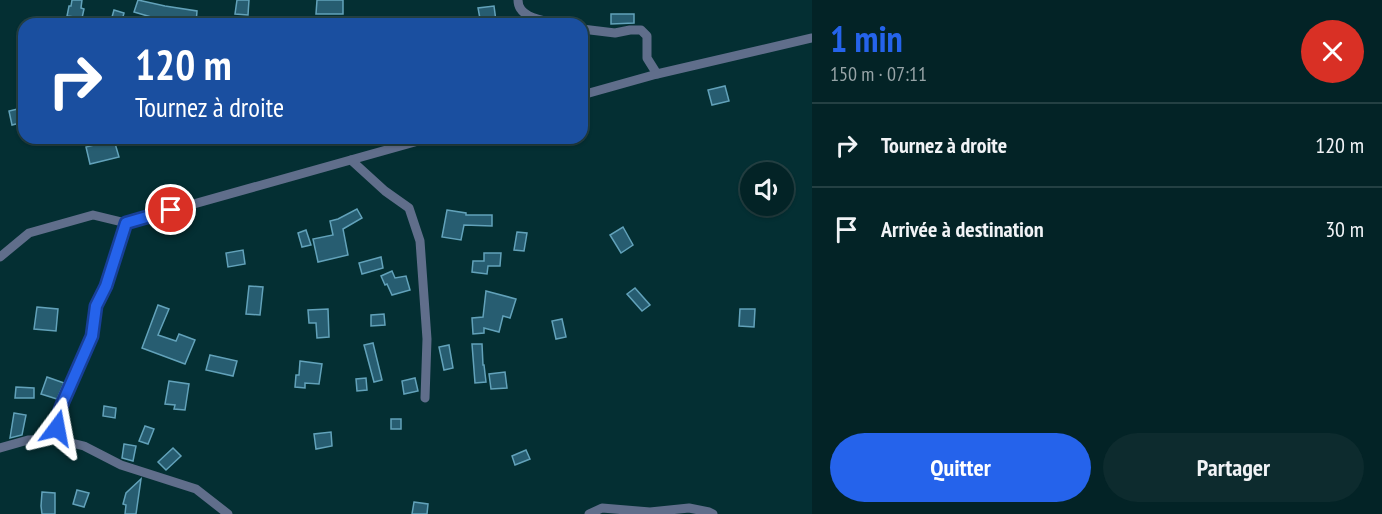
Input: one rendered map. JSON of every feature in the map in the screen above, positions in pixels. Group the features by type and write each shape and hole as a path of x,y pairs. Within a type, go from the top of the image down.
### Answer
{"street":[{"path":"518,0 518,6 526,15 537,18"},
{"path":"588,30 615,33 641,30 647,36 647,58 657,74"},
{"path":"588,93 657,74 812,38"},
{"path":"0,257 29,233 93,215 126,223 408,144"},
{"path":"351,160 385,191 409,208 420,241 426,339 425,398"},
{"path":"63,441 57,428 57,418 92,336 96,306 106,286 126,223"},
{"path":"0,448 28,440 55,439 84,446 121,465 196,489 228,514"},
{"path":"589,514 602,508 651,512 689,508 713,514"}],"building":[{"path":"72,0 82,0 81,8 84,9 82,18 67,16"},
{"path":"138,0 197,11 196,18 155,18 134,12"},
{"path":"237,0 249,0 248,15 235,14"},
{"path":"317,0 343,0 343,14 316,14"},
{"path":"494,6 496,18 480,18 478,8"},
{"path":"114,10 124,13 123,18 112,18"},
{"path":"611,14 634,14 634,23 611,24"},
{"path":"725,86 729,101 712,105 708,90"},
{"path":"18,109 18,124 12,125 9,111"},
{"path":"115,144 119,157 90,164 86,147"},
{"path":"357,209 362,218 343,229 348,255 318,262 313,239 333,235 330,221"},
{"path":"447,210 466,213 466,215 492,215 492,226 464,225 461,240 442,237"},
{"path":"623,227 633,245 621,253 610,235"},
{"path":"306,230 311,245 302,247 298,233"},
{"path":"517,232 527,233 524,251 514,250"},
{"path":"243,250 245,264 228,267 226,253"},
{"path":"484,253 501,253 500,266 488,266 487,274 472,272 473,261 484,261"},
{"path":"381,257 383,268 362,274 359,263"},
{"path":"392,271 395,278 406,276 410,290 392,295 381,276"},
{"path":"249,286 263,287 260,315 246,314"},
{"path":"635,288 650,305 642,311 627,294"},
{"path":"486,291 516,299 510,318 503,316 499,332 484,328 484,333 473,334 472,318 483,317"},
{"path":"158,305 169,309 158,335 176,341 179,334 195,340 185,364 142,348"},
{"path":"37,307 58,309 56,331 34,329"},
{"path":"328,309 329,337 317,338 316,323 309,323 308,310"},
{"path":"740,309 755,309 754,327 739,326"},
{"path":"384,314 385,325 371,326 371,315"},
{"path":"562,319 566,337 556,339 552,321"},
{"path":"373,343 382,380 374,382 364,345"},
{"path":"472,344 482,344 486,382 475,383"},
{"path":"449,345 453,368 444,370 439,347"},
{"path":"210,355 237,361 233,376 206,370"},
{"path":"300,361 322,364 319,384 305,383 305,388 295,387"},
{"path":"505,372 507,388 491,389 489,374"},
{"path":"47,377 64,383 57,399 41,394"},
{"path":"366,378 367,390 357,391 356,379"},
{"path":"415,378 418,391 404,394 402,381"},
{"path":"169,381 189,384 185,410 174,409 175,405 165,404"},
{"path":"16,387 34,388 34,398 15,398"},
{"path":"104,406 116,408 115,418 103,416"},
{"path":"14,413 26,415 22,435 10,438"},
{"path":"391,419 401,419 401,429 391,429"},
{"path":"145,426 154,429 148,444 139,441"},
{"path":"331,432 332,446 316,449 314,434"},
{"path":"124,444 136,446 133,461 122,458"},
{"path":"173,448 181,456 166,470 158,462"},
{"path":"526,450 530,459 515,465 512,456"},
{"path":"141,479 136,514 125,514 126,505 123,504 126,493"},
{"path":"77,490 89,493 84,507 73,504"},
{"path":"42,492 55,493 55,514 42,514"},
{"path":"414,502 428,504 427,514 412,514"}],"route":[{"path":"57,428 57,418 63,402 92,336 96,306 106,286 126,223 171,210"}]}
